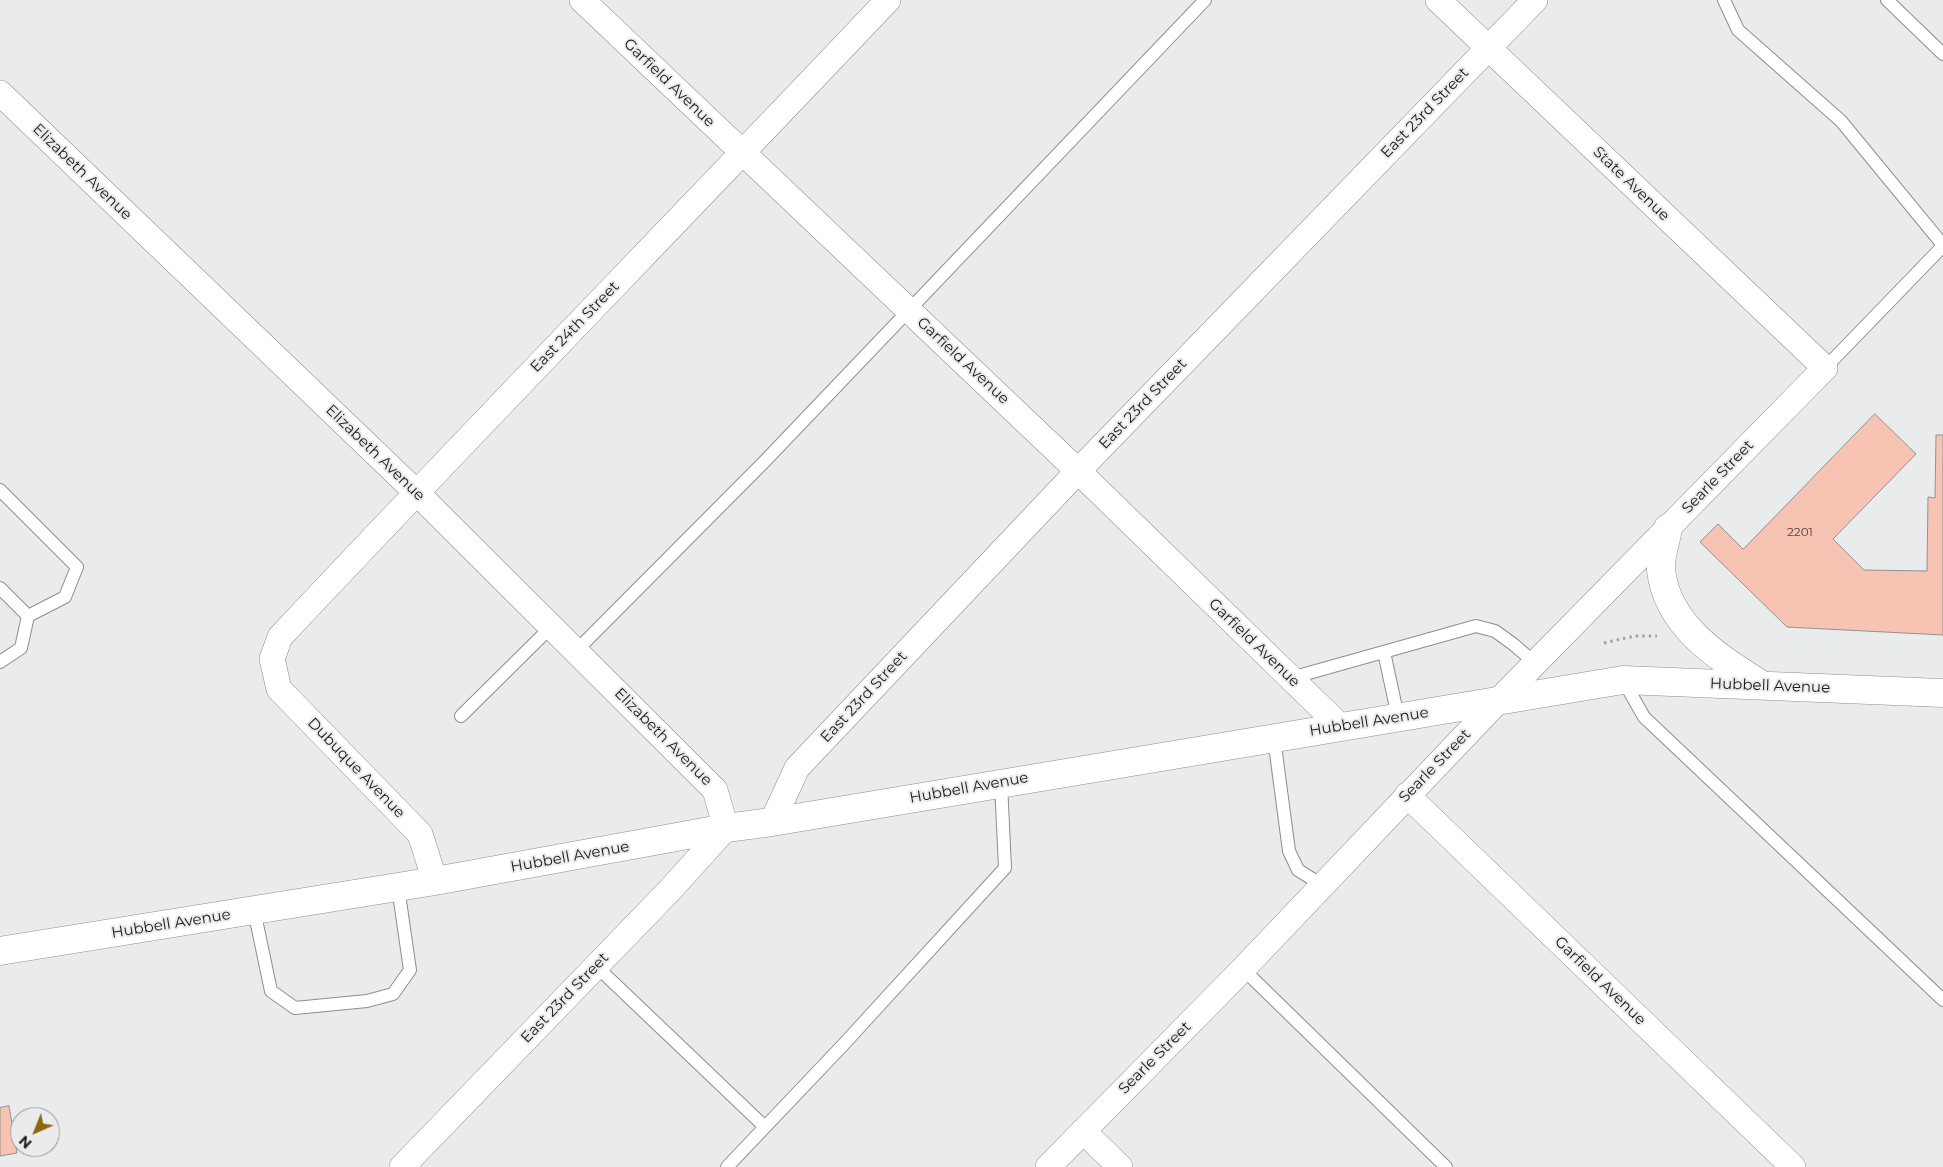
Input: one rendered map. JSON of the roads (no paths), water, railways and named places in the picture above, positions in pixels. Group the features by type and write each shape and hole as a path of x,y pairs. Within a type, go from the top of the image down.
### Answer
{"main road":[{"path":"1668,528 1661,569 1667,598 1680,618 1697,638 1728,664 1763,686"},
{"name":"Hubbell Avenue","path":"0,951 435,881 726,828 772,822 1623,680 1943,693"}],"street":[{"name":"Garfield Avenue","path":"582,0 1078,471 1340,726"},
{"name":"East 24th Street","path":"272,659 280,637 416,492 888,0"},
{"name":"State Avenue","path":"1438,0 1825,368"},
{"name":"East 23rd Street","path":"772,822 796,768 1078,471 1535,0"},
{"name":"Elizabeth Avenue","path":"0,93 416,492 715,790 726,828"},
{"name":"Searle Street","path":"1048,1167 1243,969 1499,700 1825,368"},
{"name":"Dubuque Avenue","path":"272,659 279,689 420,834 435,881"},
{"name":"Garfield Avenue","path":"1407,795 1793,1167"},
{"name":"East 23rd Street","path":"402,1167 726,828"},
{"path":"1083,1131 1120,1167"}],"lane":[{"path":"576,651 772,454 1205,0"},
{"path":"1724,0 1738,30 1841,121 1943,245 1825,368"},
{"path":"1887,0 1943,54"},
{"path":"0,490 77,567 65,596 28,616 21,648 0,662"},
{"path":"0,588 28,616"},
{"path":"1291,678 1476,626 1495,631 1535,663"},
{"path":"462,716 551,627"},
{"path":"1384,652 1398,717"},
{"path":"1623,680 1644,717 1943,1000"},
{"path":"1274,738 1289,851 1298,870 1322,885"},
{"path":"727,1167 844,1044 1005,868 1001,783"},
{"path":"254,910 271,991 295,1008 367,1001 393,994 410,970 398,887"},
{"path":"596,966 765,1127"},
{"path":"1243,969 1446,1167"}]}
